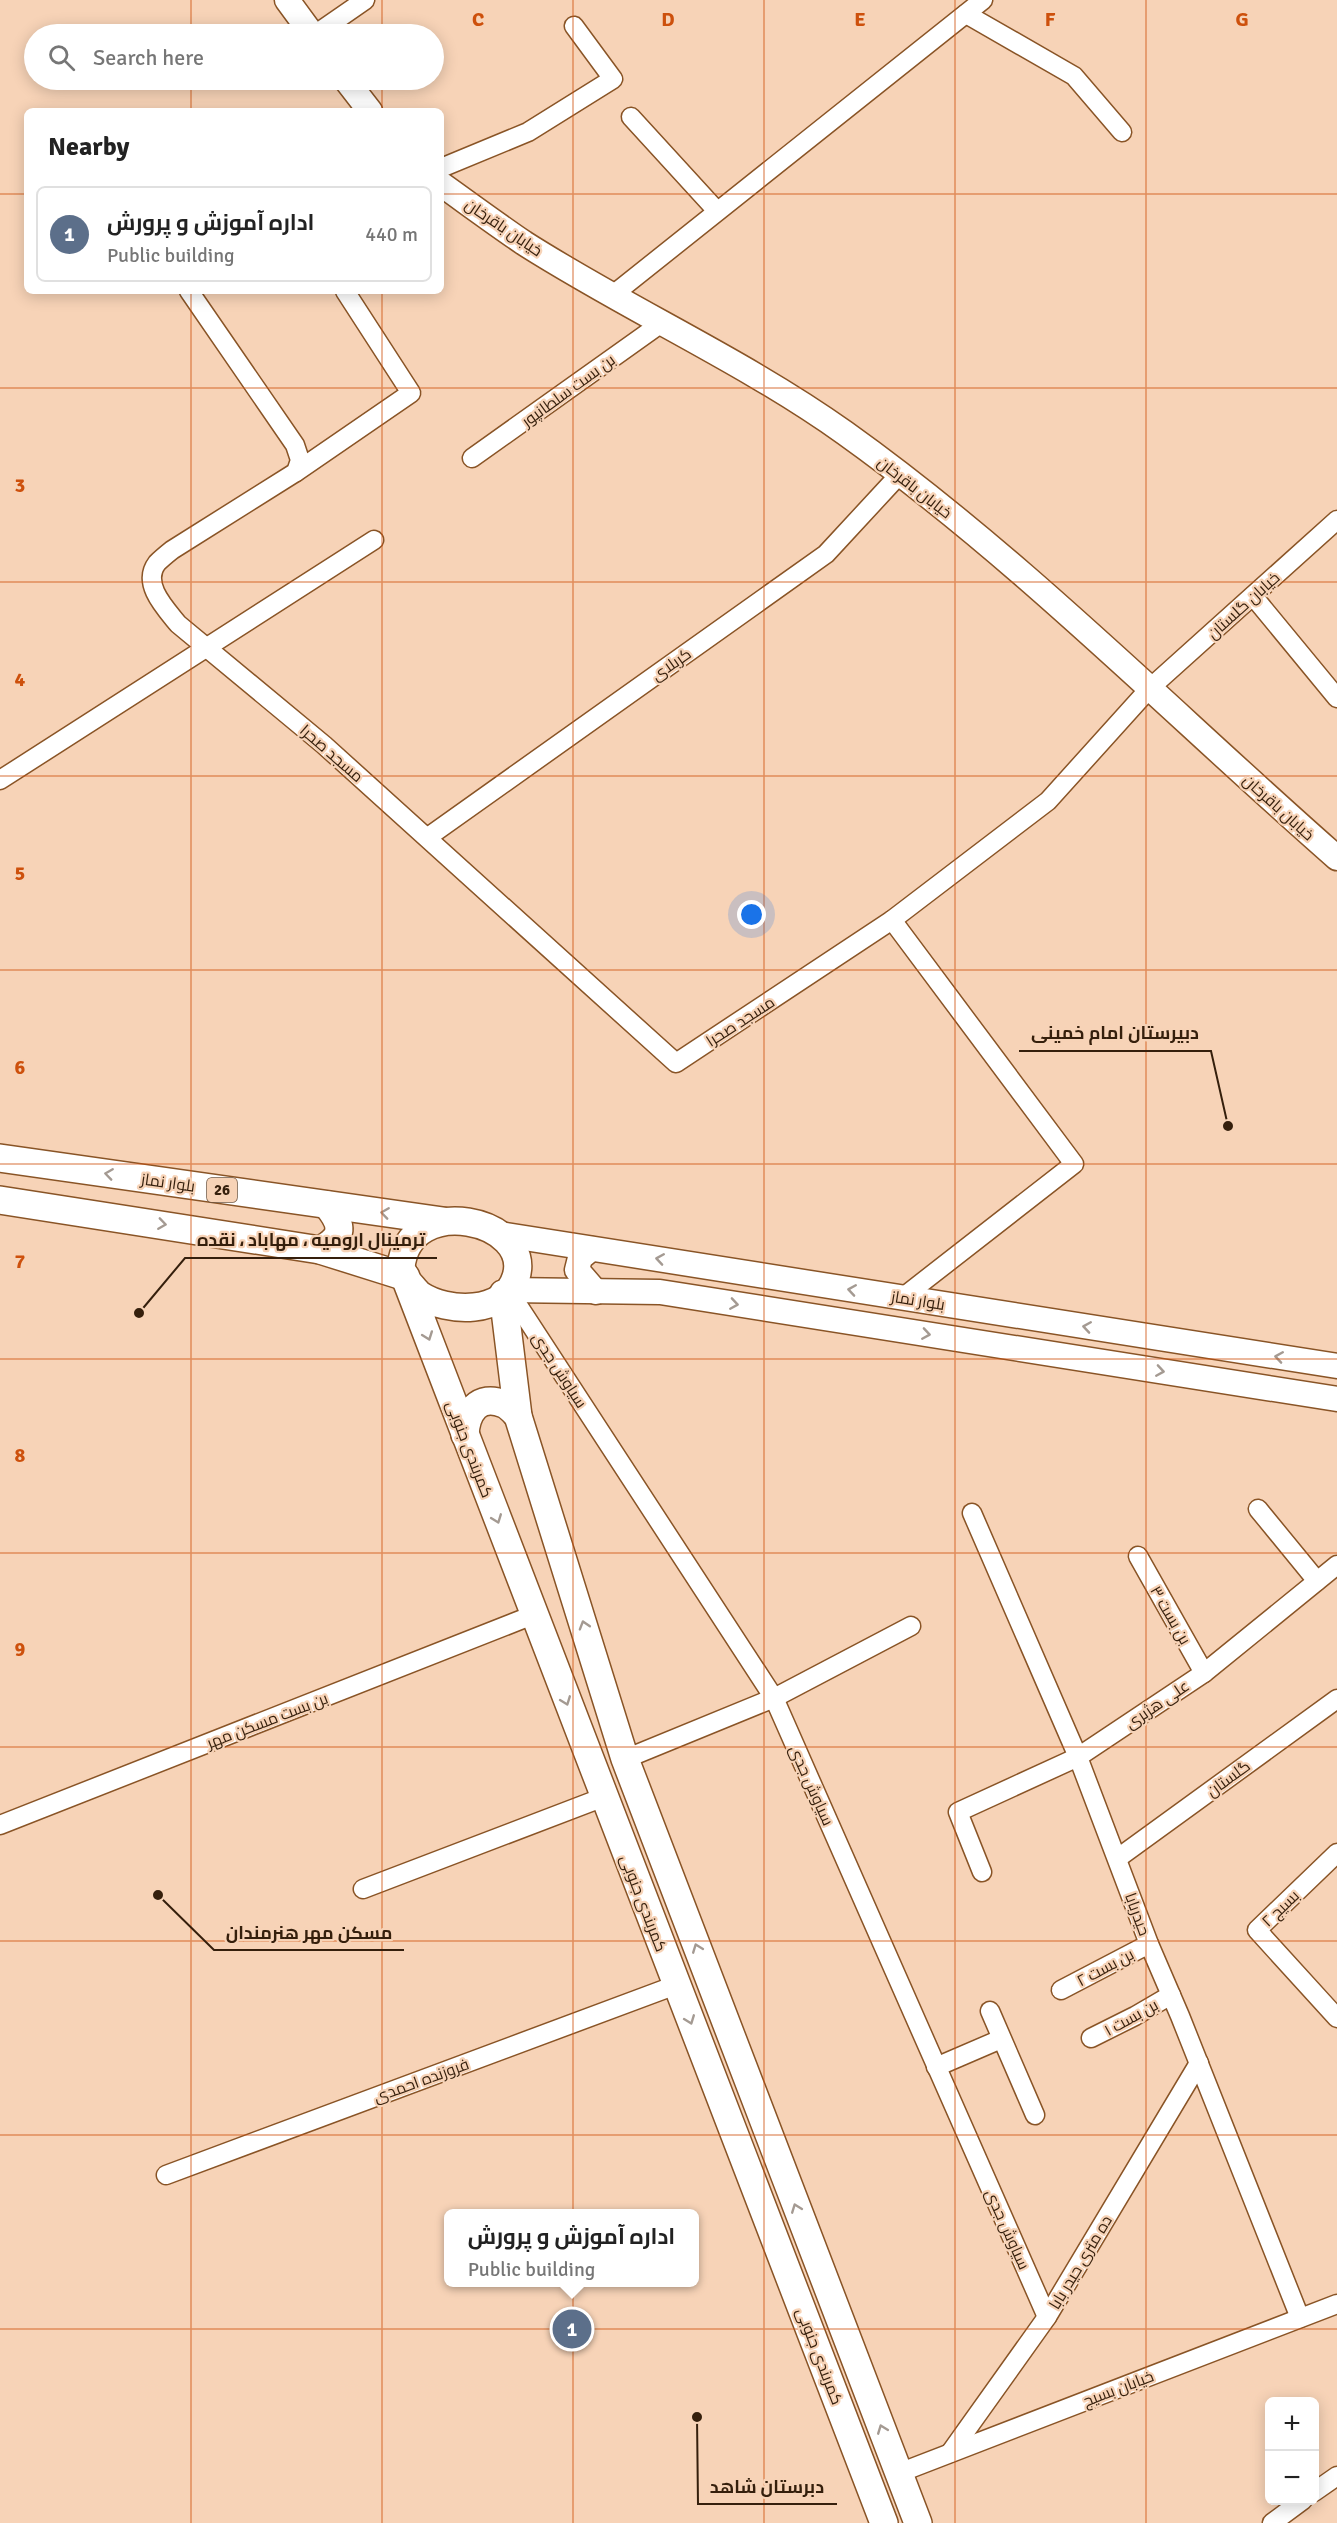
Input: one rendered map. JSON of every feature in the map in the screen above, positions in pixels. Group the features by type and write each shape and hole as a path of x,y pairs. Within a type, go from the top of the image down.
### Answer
{"main road":[{"path":"287,0 306,24"},
{"path":"354,90 368,108"},
{"name":"خیابان باقرخان","path":"444,186 525,243 780,389 844,432 900,474 1058,606 1337,858"},
{"name":"بلوار نماز","path":"0,1158 443,1221"},
{"path":"0,1200 320,1250 407,1279 419,1294 436,1303 456,1308 476,1307 494,1301 506,1292 516,1277 517,1262 511,1246 500,1234"},
{"path":"320,1250 330,1244 339,1232 338,1220 327,1205"},
{"name":"26","path":"407,1279 401,1267 403,1251 412,1237 425,1227 443,1221 464,1221 483,1225 500,1234"},
{"name":"بلوار نماز","path":"500,1234 1337,1366"},
{"path":"591,1248 580,1258 577,1270 596,1292"},
{"name":"کمربندی جنوبی","path":"407,1279 533,1615 884,2523"},
{"name":"بلوار نماز","path":"506,1292 660,1292 1337,1399"},
{"name":"کمربندی جنوبی","path":"506,1292 519,1416 625,1759 918,2523"},
{"path":"465,1435 465,1419 474,1407 489,1401 505,1404 519,1416"},
{"path":"785,2266 814,2254"},
{"path":"869,2484 898,2473"}],"street":[{"path":"329,24 365,0"},
{"path":"614,294 983,0"},
{"path":"966,14 1074,76 1122,132"},
{"path":"444,167 528,132 614,79 574,26"},
{"path":"631,117 717,212"},
{"path":"191,294 295,445 300,460 296,472"},
{"name":"مسجد صحرا","path":"347,294 411,393 296,472 172,550 156,565 152,583 160,602 178,624 324,745 676,1063 892,920"},
{"name":"بن بست سلطانپور","path":"472,458 663,322"},
{"name":"کربلای","path":"428,837 826,554 900,474"},
{"name":"خیابان گلستان","path":"892,920 1048,801 1149,689 1337,520"},
{"path":"0,780 374,540"},
{"path":"1253,596 1337,698"},
{"path":"892,920 1074,1164 902,1298"},
{"name":"سیاوش جدی","path":"506,1292 774,1698 1047,2317"},
{"path":"1258,1509 1317,1581"},
{"name":"حیدربابا","path":"972,1513 1078,1757 1149,1944 1199,2063 1300,2318"},
{"name":"بن بست ۳","path":"1138,1556 1204,1673"},
{"name":"علی هژبری","path":"982,1872 958,1812 1078,1757 1204,1673 1337,1565"},
{"name":"بن بست مسکن مهر","path":"0,1825 533,1615"},
{"path":"625,1759 774,1698 911,1626"},
{"name":"گلستان","path":"1118,1858 1337,1699"},
{"path":"363,1889 604,1797"},
{"name":"بسیج ۲","path":"1337,1853 1257,1930 1337,2018"},
{"name":"بن بست ۲","path":"1061,1990 1149,1944"},
{"name":"فروزنده احمدی","path":"166,2175 676,1985"},
{"name":"بن بست ۱","path":"1092,2038 1171,1995"},
{"path":"990,2011 1035,2115"},
{"path":"936,2067 1001,2039"},
{"name":"ده متری حیدر بابا","path":"950,2453 1047,2317 1199,2063"},
{"name":"خیابان بسیج","path":"898,2473 1337,2304"},
{"path":"1319,2489 1337,2476"},
{"path":"1272,2523 1296,2505"}],"place":[{"name":"دبیرستان امام خمینی","path":"1228,1126"},
{"name":"ترمینال ارومیه ، مهاباد ، نقده","path":"139,1313"},
{"name":"مسکن مهر هنرمندان","path":"158,1895"},
{"name":"اداره آموزش و پرورش","path":"572,2329"},
{"name":"دبرستان شاهد","path":"697,2417"}]}
